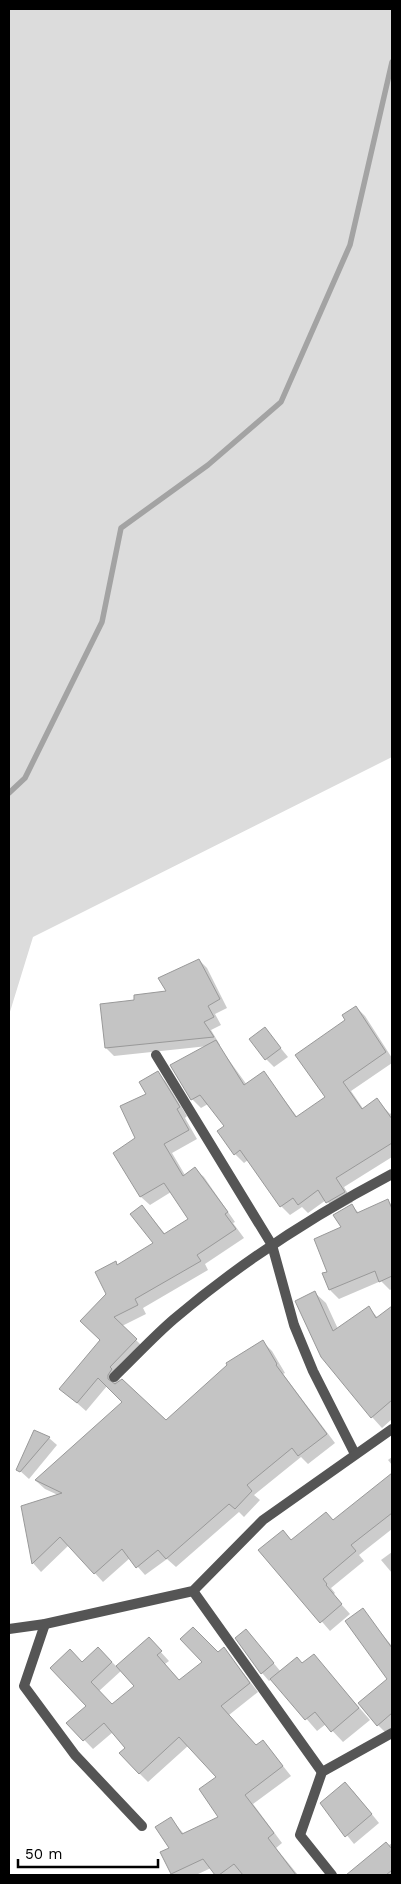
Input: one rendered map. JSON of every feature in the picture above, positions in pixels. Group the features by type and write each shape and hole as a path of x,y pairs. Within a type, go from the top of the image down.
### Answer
{"street":[{"path":"156,1055 272,1245 294,1325 313,1371 354,1454"},
{"path":"114,1377 173,1319 272,1245 392,1174"},
{"path":"9,1629 45,1624 193,1591 263,1520 392,1429"},
{"path":"193,1591 322,1772"},
{"path":"45,1624 24,1686 75,1755 142,1826"},
{"path":"332,1875 300,1835 322,1772 392,1733"}],"shaded area":[{"path":"9,9 392,9 392,757 33,937 9,1015"}],"building":[{"path":"199,959 220,999 208,1006 214,1017 204,1022 214,1037 105,1048 100,1004 134,1000 134,995 166,991 158,978"},
{"path":"356,1006 386,1052 343,1082 362,1109 377,1098 392,1119 392,1143 336,1178 345,1192 326,1203 318,1190 298,1205 293,1198 280,1207 240,1150 234,1155 217,1131 224,1126 200,1095 191,1100 170,1065 216,1040 244,1085 264,1071 296,1117 325,1097 295,1055 345,1020 342,1015"},
{"path":"265,1027 281,1048 265,1060 249,1039"},
{"path":"158,1071 180,1107 177,1109 189,1130 164,1144 183,1176 195,1167 228,1212 225,1214 236,1229 197,1255 201,1261 135,1299 138,1305 114,1317 137,1339 110,1367 112,1369 108,1379 115,1384 122,1379 166,1420 227,1365 226,1363 263,1340 276,1365 327,1434 298,1456 292,1448 247,1485 252,1491 235,1509 229,1504 166,1559 158,1550 136,1568 122,1549 94,1574 60,1537 32,1564 21,1506 62,1493 35,1480 122,1402 98,1378 77,1403 59,1389 100,1340 80,1321 106,1294 95,1272 116,1261 117,1265 153,1243 130,1214 142,1205 164,1234 188,1219 164,1183 140,1197 113,1153 135,1138 120,1106 146,1094 139,1082"},
{"path":"388,1199 392,1209 392,1276 379,1282 375,1271 329,1290 322,1273 327,1272 314,1239 341,1227 333,1215 352,1204 357,1213"},
{"path":"315,1291 333,1331 369,1306 376,1318 392,1306 392,1400 371,1418 321,1357 295,1301"},
{"path":"34,1430 50,1437 20,1472 16,1470"},
{"path":"392,1473 392,1513 351,1545 356,1551 323,1579 342,1604 320,1623 258,1550 283,1530 291,1540 326,1512 333,1520"},
{"path":"363,1608 392,1648 392,1713 377,1726 358,1703 387,1679 345,1621"},
{"path":"193,1627 218,1652 224,1647 250,1683 221,1706 256,1745 263,1740 283,1766 245,1795 274,1833 268,1838 296,1875 243,1875 234,1864 219,1875 215,1875 203,1859 171,1874 160,1852 169,1848 155,1827 171,1817 182,1834 218,1817 199,1789 216,1777 179,1737 139,1774 119,1753 125,1748 104,1723 83,1741 66,1723 86,1706 50,1668 70,1649 82,1662 98,1647 112,1662 91,1682 112,1704 134,1686 116,1666 149,1637 162,1651 157,1655 179,1680 202,1662 180,1639"},
{"path":"246,1629 274,1663 261,1674 235,1638"},
{"path":"314,1654 359,1708 331,1732 315,1712 305,1720 270,1679 297,1657 302,1663"},
{"path":"345,1782 372,1814 345,1837 320,1803"},
{"path":"386,1842 392,1849 392,1870 386,1875 346,1875"}],"waterway":[{"path":"9,793 25,778 102,622 121,528 208,465 281,402 350,245 392,62"}]}
